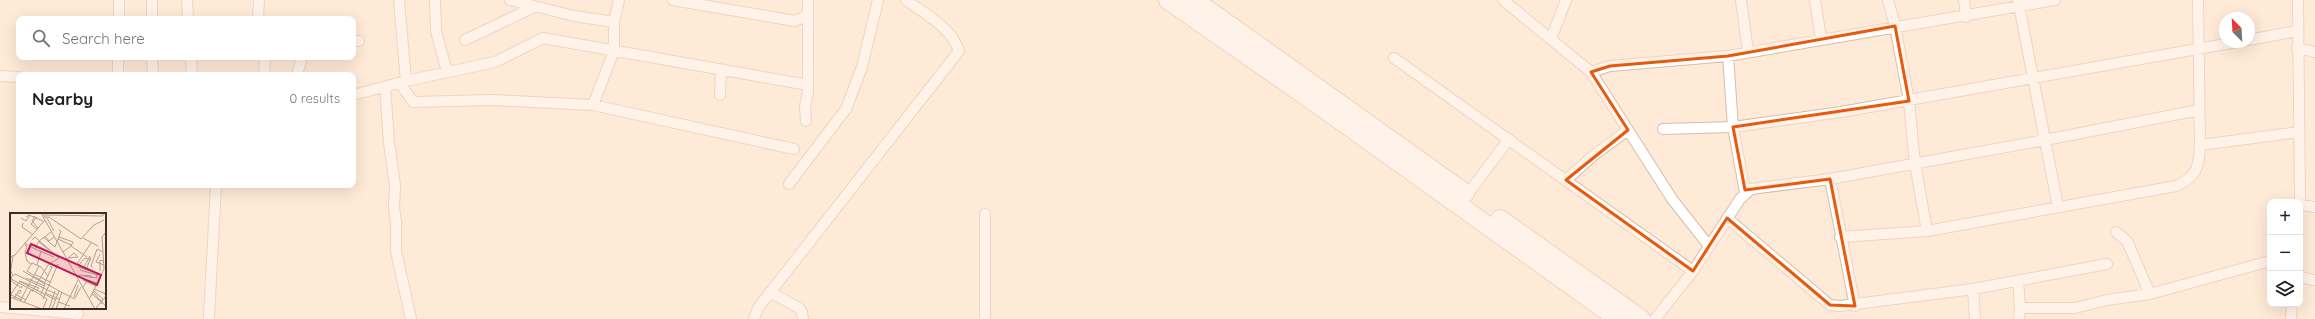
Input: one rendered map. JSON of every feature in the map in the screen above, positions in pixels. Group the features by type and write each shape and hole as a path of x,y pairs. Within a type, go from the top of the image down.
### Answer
{"highway":[{"path":"1168,0 1330,113 1618,319"},
{"path":"1194,0 1641,319"}],"street":[{"path":"119,0 119,16"},
{"path":"152,0 152,16"},
{"path":"187,0 188,16"},
{"path":"258,16 259,0"},
{"path":"399,0 403,82 413,102 492,100 593,105 794,149"},
{"path":"435,0 436,31 448,72"},
{"path":"510,0 534,7 614,22"},
{"path":"593,105 614,50 614,22 619,0"},
{"path":"673,0 795,21 808,15"},
{"path":"806,121 808,85 808,0"},
{"path":"789,184 846,109 862,67 878,0"},
{"path":"754,319 758,308 770,292 959,51 956,42 949,33 906,0"},
{"path":"1551,39 1566,0"},
{"path":"1740,0 1748,52"},
{"path":"1815,0 1821,39"},
{"path":"1888,0 1895,26 1909,102 1915,164 1927,231"},
{"path":"1964,0 1966,17"},
{"path":"1591,72 1610,66 1728,56 1895,26 1966,17 2019,3 2055,0"},
{"path":"1840,237 1927,231 2176,186 2189,181 2196,171 2199,161 2200,145 2198,0"},
{"path":"2298,0 2297,48 2300,199"},
{"path":"1508,2 1591,72 1672,199 1709,246"},
{"path":"2019,3 2058,207"},
{"path":"465,40 534,7"},
{"path":"2255,39 2297,31"},
{"path":"356,94 403,82 495,62 543,38 808,85"},
{"path":"1663,129 1733,127 1909,102 2033,78 2219,45"},
{"path":"2297,48 2315,52"},
{"path":"1728,56 1733,127 1745,192"},
{"path":"1394,58 1693,271"},
{"path":"118,60 118,72"},
{"path":"152,60 153,72"},
{"path":"191,60 192,72"},
{"path":"264,72 265,60"},
{"path":"298,72 301,60"},
{"path":"720,95 721,70"},
{"path":"0,76 16,77"},
{"path":"385,87 389,143 395,185 394,207 396,223 396,251 411,319"},
{"path":"1655,319 1693,271 1745,192 1760,187 1830,179 1915,164 2199,110"},
{"path":"1566,180 1593,156 1628,130"},
{"path":"2200,145 2299,132"},
{"path":"1467,195 1508,139"},
{"path":"1830,179 1840,237 1855,306"},
{"path":"209,317 216,188"},
{"path":"2303,204 2315,207"},
{"path":"984,214 985,319"},
{"path":"1727,218 1830,304 1855,306 1973,289 2107,264"},
{"path":"2116,232 2127,241 2150,294"},
{"path":"2020,308 2076,308 2107,300 2150,294 2267,262"},
{"path":"2303,278 2315,280"},
{"path":"2018,281 2020,308 2019,319"},
{"path":"1973,289 1975,319"},
{"path":"770,292 799,308 802,312 803,319"},
{"path":"0,307 10,308"},
{"path":"2291,319 2292,307"},
{"path":"22,309 78,314"}],"highlighted area":[{"path":"1895,26 1909,101 1733,127 1745,190 1830,179 1855,306 1830,305 1727,218 1693,271 1566,180 1628,130 1591,72 1610,66 1728,56"}]}
